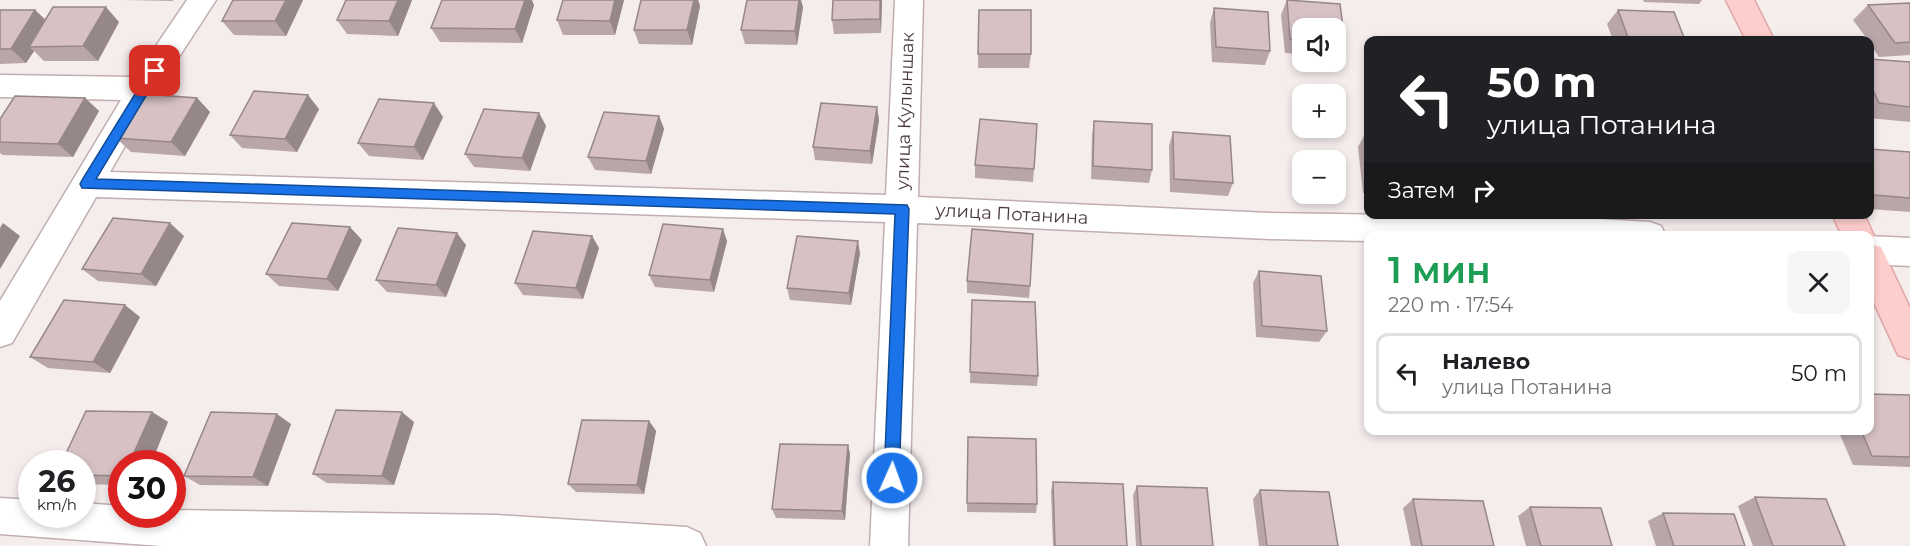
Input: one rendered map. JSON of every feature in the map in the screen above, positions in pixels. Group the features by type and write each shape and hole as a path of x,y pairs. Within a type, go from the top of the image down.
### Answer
{"street":[{"path":"0,333 143,89 202,0"},
{"name":"улица Кулыншак","path":"889,546 909,0"},
{"path":"1740,0 1758,36"},
{"path":"0,86 143,89"},
{"name":"улица Потанина","path":"86,184 902,209 1270,226 1582,231"},
{"path":"1874,250 1910,252"},
{"path":"1874,268 1910,344"},
{"path":"0,516 196,530 496,534 687,546"}],"building":[{"path":"233,0 286,0 275,21 222,21"},
{"path":"346,0 398,0 389,21 337,20"},
{"path":"442,0 525,0 515,29 431,28"},
{"path":"563,0 615,0 610,21 557,20"},
{"path":"641,0 694,0 687,30 634,30"},
{"path":"747,0 799,0 795,31 741,30"},
{"path":"833,0 880,0 880,19 832,20"},
{"path":"1287,0 1340,4 1342,18 1292,18 1292,39 1290,39"},
{"path":"1910,3 1910,42 1895,43 1868,5"},
{"path":"53,7 106,7 83,46 29,47"},
{"path":"1214,8 1268,12 1270,51 1216,47"},
{"path":"0,10 35,10 11,49 0,49"},
{"path":"979,10 1031,10 1031,54 978,54"},
{"path":"1618,10 1674,12 1683,36 1628,36"},
{"path":"1874,59 1910,62 1910,107 1879,103 1874,92"},
{"path":"254,91 308,95 285,139 230,135"},
{"path":"144,94 197,98 171,142 116,138"},
{"path":"15,96 85,98 58,144 0,142 0,119"},
{"path":"379,99 434,103 414,147 358,143"},
{"path":"821,103 877,107 870,151 813,147"},
{"path":"484,109 539,113 522,158 465,154"},
{"path":"604,112 659,116 646,161 588,157"},
{"path":"980,119 1037,124 1034,169 975,165"},
{"path":"1094,121 1152,124 1152,170 1093,166"},
{"path":"1173,132 1230,136 1233,183 1174,179"},
{"path":"1874,149 1910,152 1910,198 1874,195"},
{"path":"113,218 170,223 141,274 82,269"},
{"path":"292,223 350,227 327,279 266,274"},
{"path":"663,224 723,229 710,280 649,275"},
{"path":"398,228 457,233 436,285 376,280"},
{"path":"972,229 1033,234 1030,286 967,281"},
{"path":"533,231 592,236 576,288 515,283"},
{"path":"797,236 858,241 849,293 787,288"},
{"path":"1259,271 1321,276 1327,331 1262,326"},
{"path":"64,300 125,305 93,362 30,357"},
{"path":"972,300 1035,302 1038,376 970,372"},
{"path":"1874,394 1910,395 1910,457 1872,456 1863,435 1874,435"},
{"path":"336,410 402,412 382,476 313,474"},
{"path":"86,411 152,412 135,450 108,450 108,476 96,475 96,450 68,450"},
{"path":"211,412 277,414 253,477 186,476"},
{"path":"582,420 649,421 637,485 568,484"},
{"path":"968,437 1036,439 1037,504 967,503"},
{"path":"780,444 848,445 842,511 772,509"},
{"path":"1053,482 1123,484 1127,546 1055,546"},
{"path":"1137,486 1207,488 1213,546 1141,546"},
{"path":"1260,490 1329,492 1338,546 1267,546"},
{"path":"1755,497 1826,499 1845,546 1773,546"},
{"path":"1413,499 1483,501 1494,546 1422,546"},
{"path":"1530,507 1601,508 1612,546 1541,546"},
{"path":"1663,513 1734,514 1745,546 1674,546"}],"route":[{"path":"155,71 86,184 902,209 892,478"}]}
